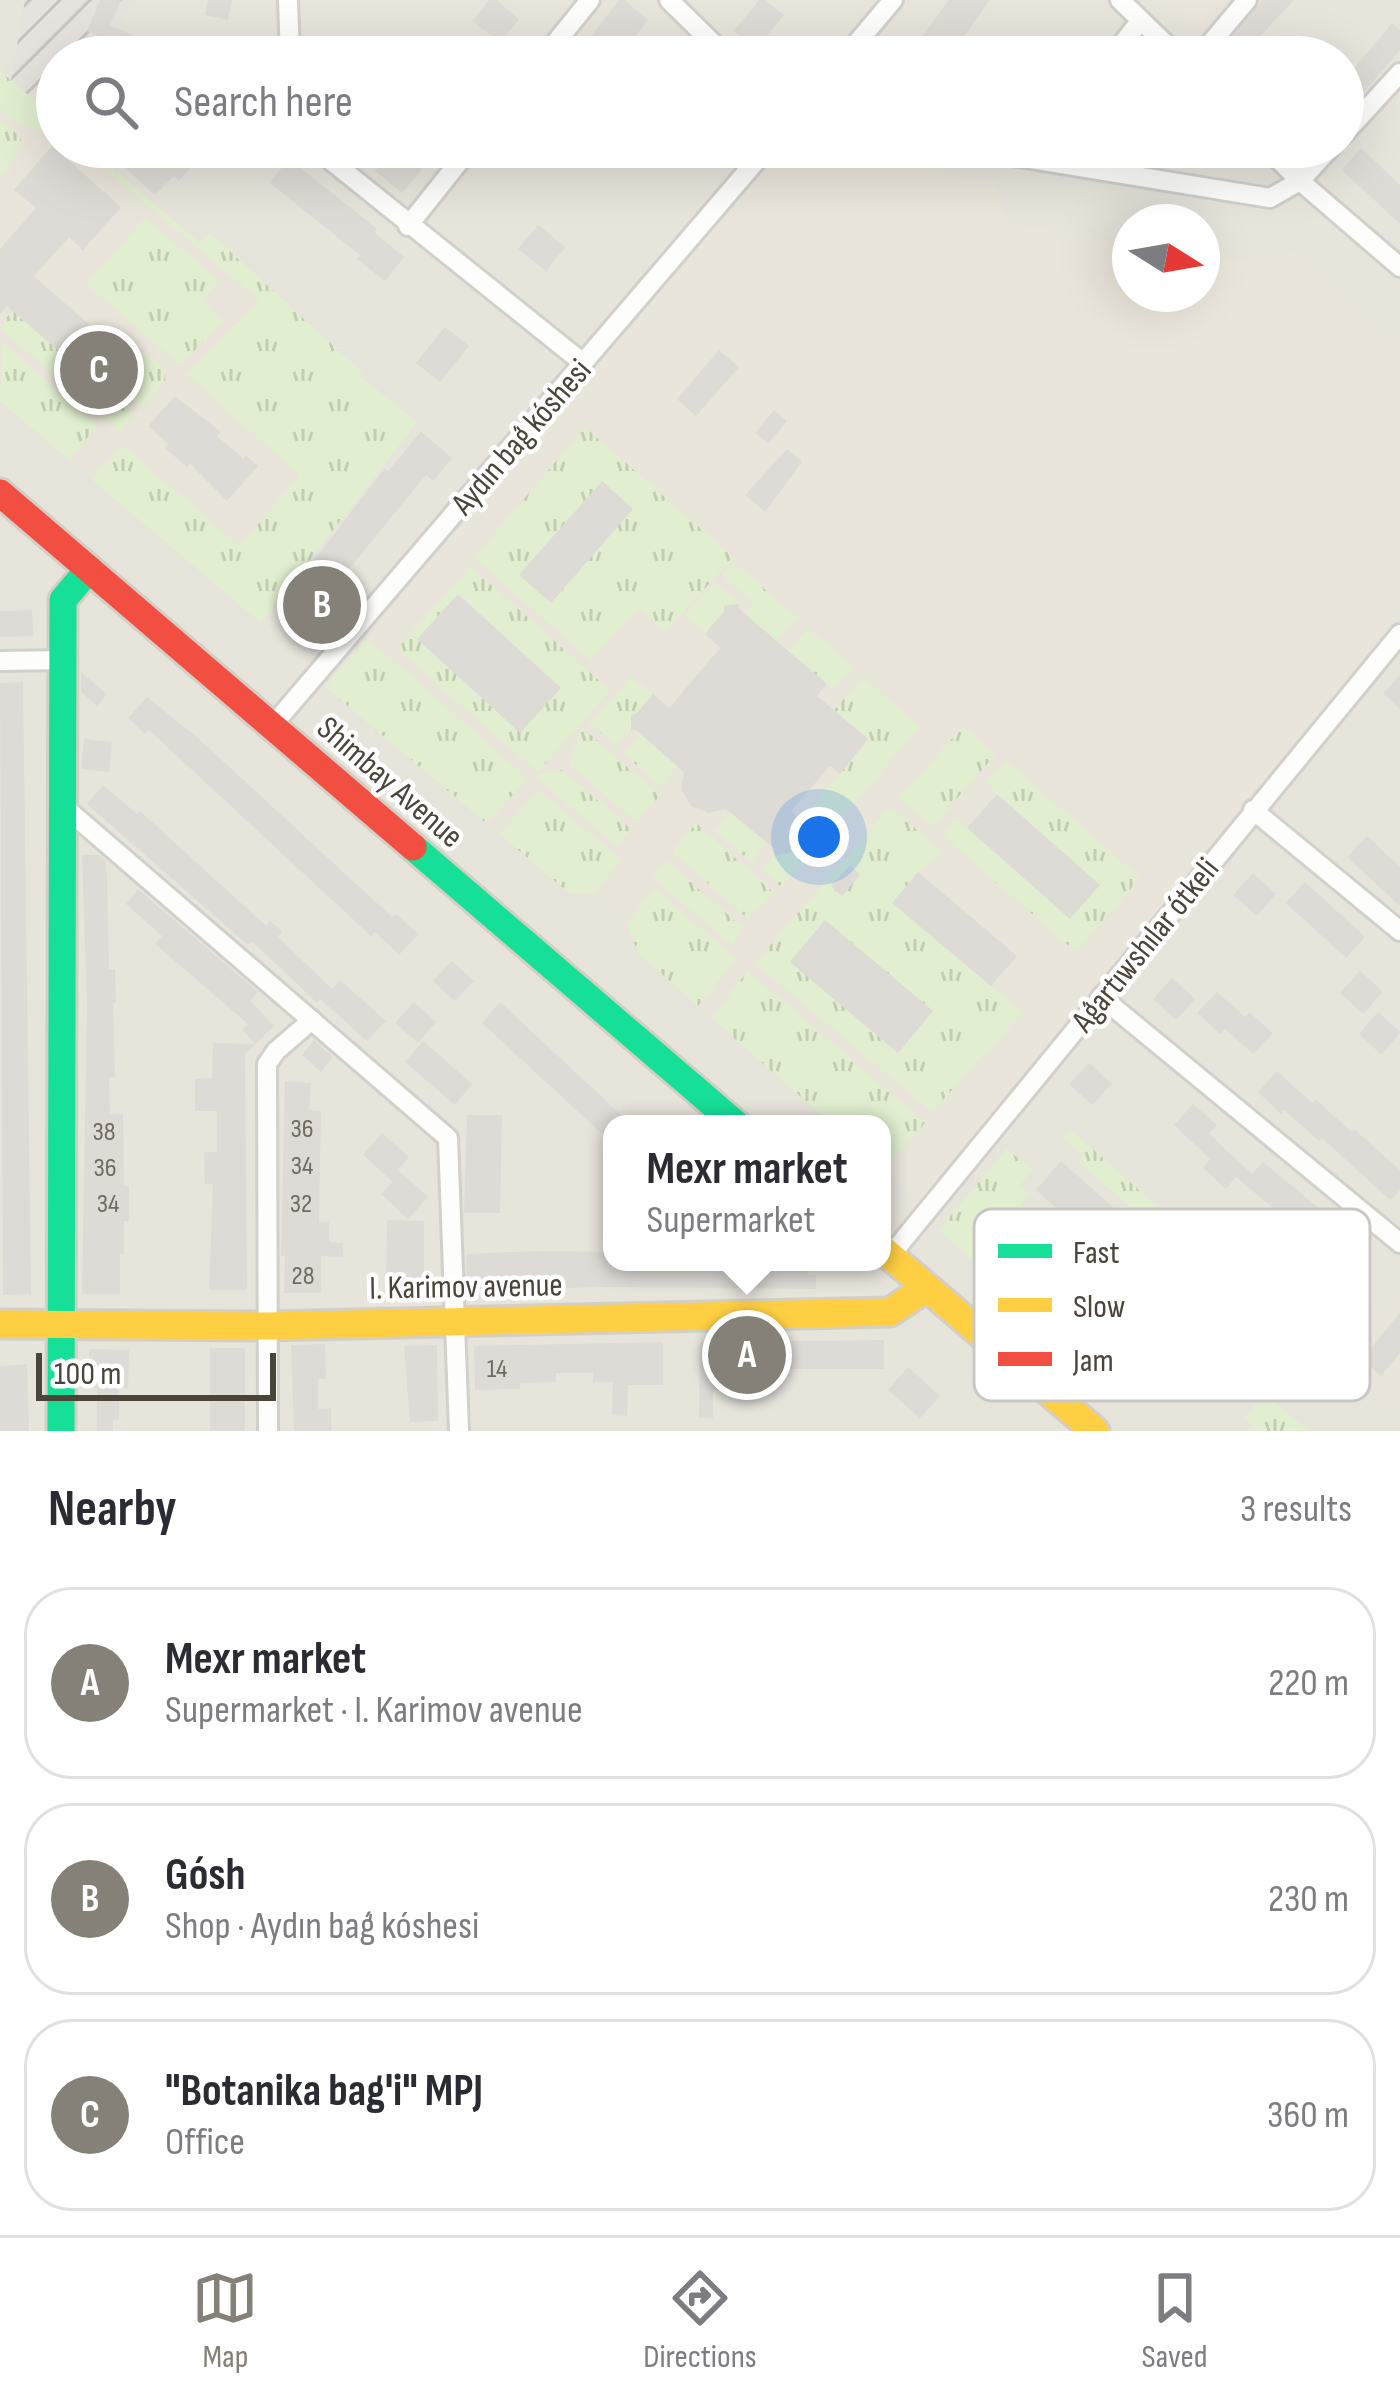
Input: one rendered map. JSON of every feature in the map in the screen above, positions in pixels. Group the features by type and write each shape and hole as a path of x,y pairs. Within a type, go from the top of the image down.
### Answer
{"street":[{"path":"288,0 289,36"},
{"path":"561,36 590,0"},
{"path":"668,0 705,36"},
{"path":"862,36 893,0"},
{"path":"1120,0 1157,36"},
{"path":"1217,36 1247,0"},
{"path":"1128,36 1141,20"},
{"path":"1364,112 1400,73"},
{"path":"339,168 583,363"},
{"path":"408,226 454,168"},
{"name":"Aydın baǵ kóshesi","path":"272,726 749,168"},
{"path":"1115,168 1270,198 1300,182 1312,168"},
{"path":"1286,168 1400,267"},
{"name":"Shimbay Avenue","path":"0,493 726,1115"},
{"path":"61,1431 63,600 88,569"},
{"name":"Aǵartıwshılar ótkeli","path":"891,1247 1399,636"},
{"path":"0,661 63,660"},
{"path":"62,805 448,1138 458,1431"},
{"path":"1253,810 1400,931"},
{"path":"1101,997 1359,1209"},
{"path":"268,1431 267,1064 312,1020"},
{"path":"1370,1218 1400,1243"},
{"path":"891,1257 974,1329"},
{"name":"I. Karimov avenue","path":"0,1324 267,1326 890,1312 926,1288"},
{"path":"1060,1401 1095,1431"}],"shaded area":[{"path":"0,0 1400,0 1400,1431 0,1431"},
{"path":"25,0 132,0 116,36 36,36 36,102 11,81"},
{"path":"1163,0 1223,0 1196,30"},
{"path":"0,71 36,102 36,168 112,168 200,243 210,233 362,372 360,376 417,422 261,623 0,401"},
{"path":"760,168 923,168 993,182 1009,224 1112,240 1112,312 1220,312 1220,258 1262,264 1297,250 1400,343 1400,612 920,1201 891,1176 891,1115 822,1115 638,953 627,923 593,895 569,893 325,687"},
{"path":"1400,1303 1400,1414 1370,1389 1370,1306"}],"green space":[{"path":"0,71 36,102 36,128 16,123 0,109"},
{"path":"0,119 23,145 0,177"},
{"path":"104,168 112,168 200,243 210,233 362,372 360,376 417,422 261,623 91,479 123,446 239,546 300,476 187,374 259,300"},
{"path":"145,218 219,281 201,301 223,322 180,365 86,284"},
{"path":"12,310 80,370 67,387 0,327"},
{"path":"2,342 97,426 69,460 0,401"},
{"path":"144,351 166,370 165,382 143,407 115,383"},
{"path":"108,393 134,415 120,431 95,409"},
{"path":"585,427 733,557 666,632 639,608 591,660 474,558"},
{"path":"733,562 797,617 777,642 745,614 753,603 722,575"},
{"path":"470,566 610,690 538,772 397,649"},
{"path":"715,583 739,604 724,611 705,634 684,616"},
{"path":"808,628 854,667 833,690 788,651"},
{"path":"367,638 528,779 486,823 325,687"},
{"path":"631,677 653,694 631,715 631,730 616,746 589,723"},
{"path":"863,677 920,727 830,831 808,811 868,739 834,710"},
{"path":"963,726 995,755 932,827 899,798"},
{"path":"582,727 660,796 636,822 569,765"},
{"path":"641,735 677,766 660,786 624,754"},
{"path":"1006,761 1140,878 1076,952 943,836 957,819 967,828 996,794 987,781"},
{"path":"562,770 631,829 617,846 535,776"},
{"path":"539,791 621,860 593,895 569,893 499,834"},
{"path":"890,807 941,850 894,901 1022,1013 932,1112 755,963"},
{"path":"730,813 767,843 751,862 715,831"},
{"path":"696,823 775,894 747,918 672,852"},
{"path":"808,826 823,841 781,887 762,870 775,855 790,853"},
{"path":"666,860 742,927 732,945 652,877"},
{"path":"654,888 736,959 698,1006 638,953 627,923"},
{"path":"748,971 925,1123 891,1162 891,1115 822,1115 711,1018"},
{"path":"1070,1129 1158,1207 1132,1209 1078,1162 1083,1155 1063,1139"},
{"path":"1006,1149 1033,1169 1020,1185 1029,1194 1021,1205 1025,1209 974,1209 974,1262 939,1230"},
{"path":"1259,1401 1273,1401 1309,1431 1260,1431 1244,1418"}],"building":[{"path":"100,0 121,0 110,25 134,36 98,36 87,31"},
{"path":"208,0 232,0 228,20 205,15"},
{"path":"489,0 496,0 519,19 506,36 491,36 472,21"},
{"path":"619,0 648,20 635,36 591,36"},
{"path":"759,0 784,15 767,36 740,36 734,31"},
{"path":"949,0 990,0 964,36 922,36"},
{"path":"1262,0 1294,0 1261,36 1233,36"},
{"path":"1392,23 1400,30 1400,50 1364,92 1364,57"},
{"path":"1364,151 1400,185 1400,224 1342,170 1364,168"},
{"path":"36,165 77,168 121,207 83,250 69,237 34,276 117,349 91,379 7,306 0,314 0,249 36,208 14,190"},
{"path":"126,168 190,168 179,181 174,176 155,195"},
{"path":"282,168 300,168 377,229 374,232 404,257 385,281 270,183"},
{"path":"377,168 422,169 402,193 375,171"},
{"path":"538,225 565,247 546,271 518,249"},
{"path":"445,327 469,346 440,382 416,363"},
{"path":"719,350 739,367 696,416 677,399"},
{"path":"175,396 258,466 227,501 190,464 187,467 165,448 168,444 148,426"},
{"path":"774,410 787,421 768,444 755,433"},
{"path":"421,432 452,458 433,481 426,475 316,609 291,590 385,468 388,471"},
{"path":"787,449 802,462 765,512 745,495"},
{"path":"602,481 633,509 551,603 519,575"},
{"path":"458,594 561,688 520,733 417,639"},
{"path":"739,604 739,609 827,684 817,696 868,739 840,774 830,766 791,811 808,826 790,853 775,855 775,849 726,809 708,813 691,806 681,790 684,772 631,730 631,715 653,694 669,708 720,648 705,634 724,606"},
{"path":"32,610 33,636 0,637 0,611"},
{"path":"81,672 107,694 97,706 81,692"},
{"path":"1400,675 1400,709 1383,693"},
{"path":"23,682 31,1294 3,1295 0,683"},
{"path":"147,697 392,917 396,914 418,934 399,955 375,932 371,936 149,730 145,734 128,718"},
{"path":"84,739 112,742 109,772 81,769"},
{"path":"103,785 137,814 140,811 266,926 270,921 283,932 278,937 332,989 340,980 386,1021 367,1041 320,999 317,1003 252,941 248,945 87,804"},
{"path":"997,794 1100,885 1070,919 967,828"},
{"path":"1367,836 1400,867 1400,906 1347,857"},
{"path":"82,855 99,855 105,860 107,876 109,969 115,969 116,1003 110,1114 123,1114 124,1186 129,1186 120,1294 82,1294 87,1005"},
{"path":"850,865 860,875 842,896 831,886"},
{"path":"918,872 1017,956 991,986 892,903"},
{"path":"1253,873 1276,894 1257,916 1233,895"},
{"path":"1305,882 1365,937 1346,958 1286,903"},
{"path":"138,889 258,992 250,1001 274,1026 245,1054 247,1290 209,1290 213,1184 205,1184 204,1152 217,1152 217,1111 195,1111 195,1079 212,1078 213,1043 255,1044 242,1030 248,1024 155,944 162,936 126,904"},
{"path":"825,920 933,1011 898,1053 790,962"},
{"path":"452,961 474,981 455,1001 433,981"},
{"path":"1360,971 1383,992 1363,1014 1340,993"},
{"path":"1172,978 1195,999 1176,1020 1153,999"},
{"path":"1217,992 1245,1017 1249,1012 1273,1033 1253,1054 1225,1029 1220,1034 1197,1013"},
{"path":"414,1002 436,1022 418,1043 395,1023"},
{"path":"500,1002 621,1115 603,1115 603,1135 482,1023"},
{"path":"1378,1012 1400,1032 1382,1055 1359,1034"},
{"path":"314,1040 333,1057 321,1072 302,1055"},
{"path":"423,1041 472,1084 455,1105 405,1062"},
{"path":"1089,1063 1112,1084 1092,1105 1069,1084"},
{"path":"1277,1071 1400,1170 1400,1190 1390,1200 1322,1138 1319,1141 1284,1110 1281,1114 1258,1092"},
{"path":"285,1081 311,1083 309,1110 321,1111 319,1222 329,1222 329,1242 343,1243 343,1257 321,1256 321,1293 284,1293"},
{"path":"1193,1104 1217,1125 1209,1134 1252,1174 1263,1162 1320,1209 1274,1209 1236,1177 1226,1189 1203,1168 1210,1159 1174,1125"},
{"path":"467,1115 502,1115 500,1213 464,1213"},
{"path":"382,1133 409,1157 398,1170 428,1197 408,1219 381,1194 393,1182 363,1155"},
{"path":"1061,1161 1115,1209 1057,1209 1036,1190"},
{"path":"387,1220 424,1221 424,1290 386,1289"},
{"path":"603,1252 603,1271 808,1271 816,1275 816,1289 467,1291 466,1254"},
{"path":"1400,1313 1400,1353 1381,1376 1370,1366 1370,1349"},
{"path":"884,1340 884,1369 733,1369 733,1390 713,1390 713,1418 699,1418 700,1342"},
{"path":"663,1342 663,1385 628,1385 627,1416 612,1415 613,1382 593,1382 593,1373 556,1373 556,1382 520,1383 520,1389 475,1390 474,1346"},
{"path":"325,1344 326,1379 318,1379 318,1409 331,1408 331,1431 294,1431 291,1345"},
{"path":"437,1345 438,1421 410,1422 404,1346"},
{"path":"210,1348 245,1348 245,1431 210,1431"},
{"path":"89,1349 129,1350 128,1388 119,1388 119,1420 113,1420 113,1431 97,1431 97,1388 88,1387"},
{"path":"27,1364 29,1431 0,1431 0,1366"},
{"path":"908,1367 940,1396 920,1418 888,1390"}],"traffic: fast":[{"path":"61,1431 63,600 89,569"},
{"path":"413,847 726,1115"}],"traffic: slow":[{"path":"891,1257 974,1328"},
{"path":"0,1324 267,1326 890,1312 926,1288"},
{"path":"1060,1401 1095,1431"}],"traffic: jam":[{"path":"0,493 413,847"}],"place":[{"name":"\"Botanika bag'i\" MPJ","path":"99,370"},
{"name":"Gósh","path":"322,605"},
{"name":"Mexr market","path":"747,1355"}]}
